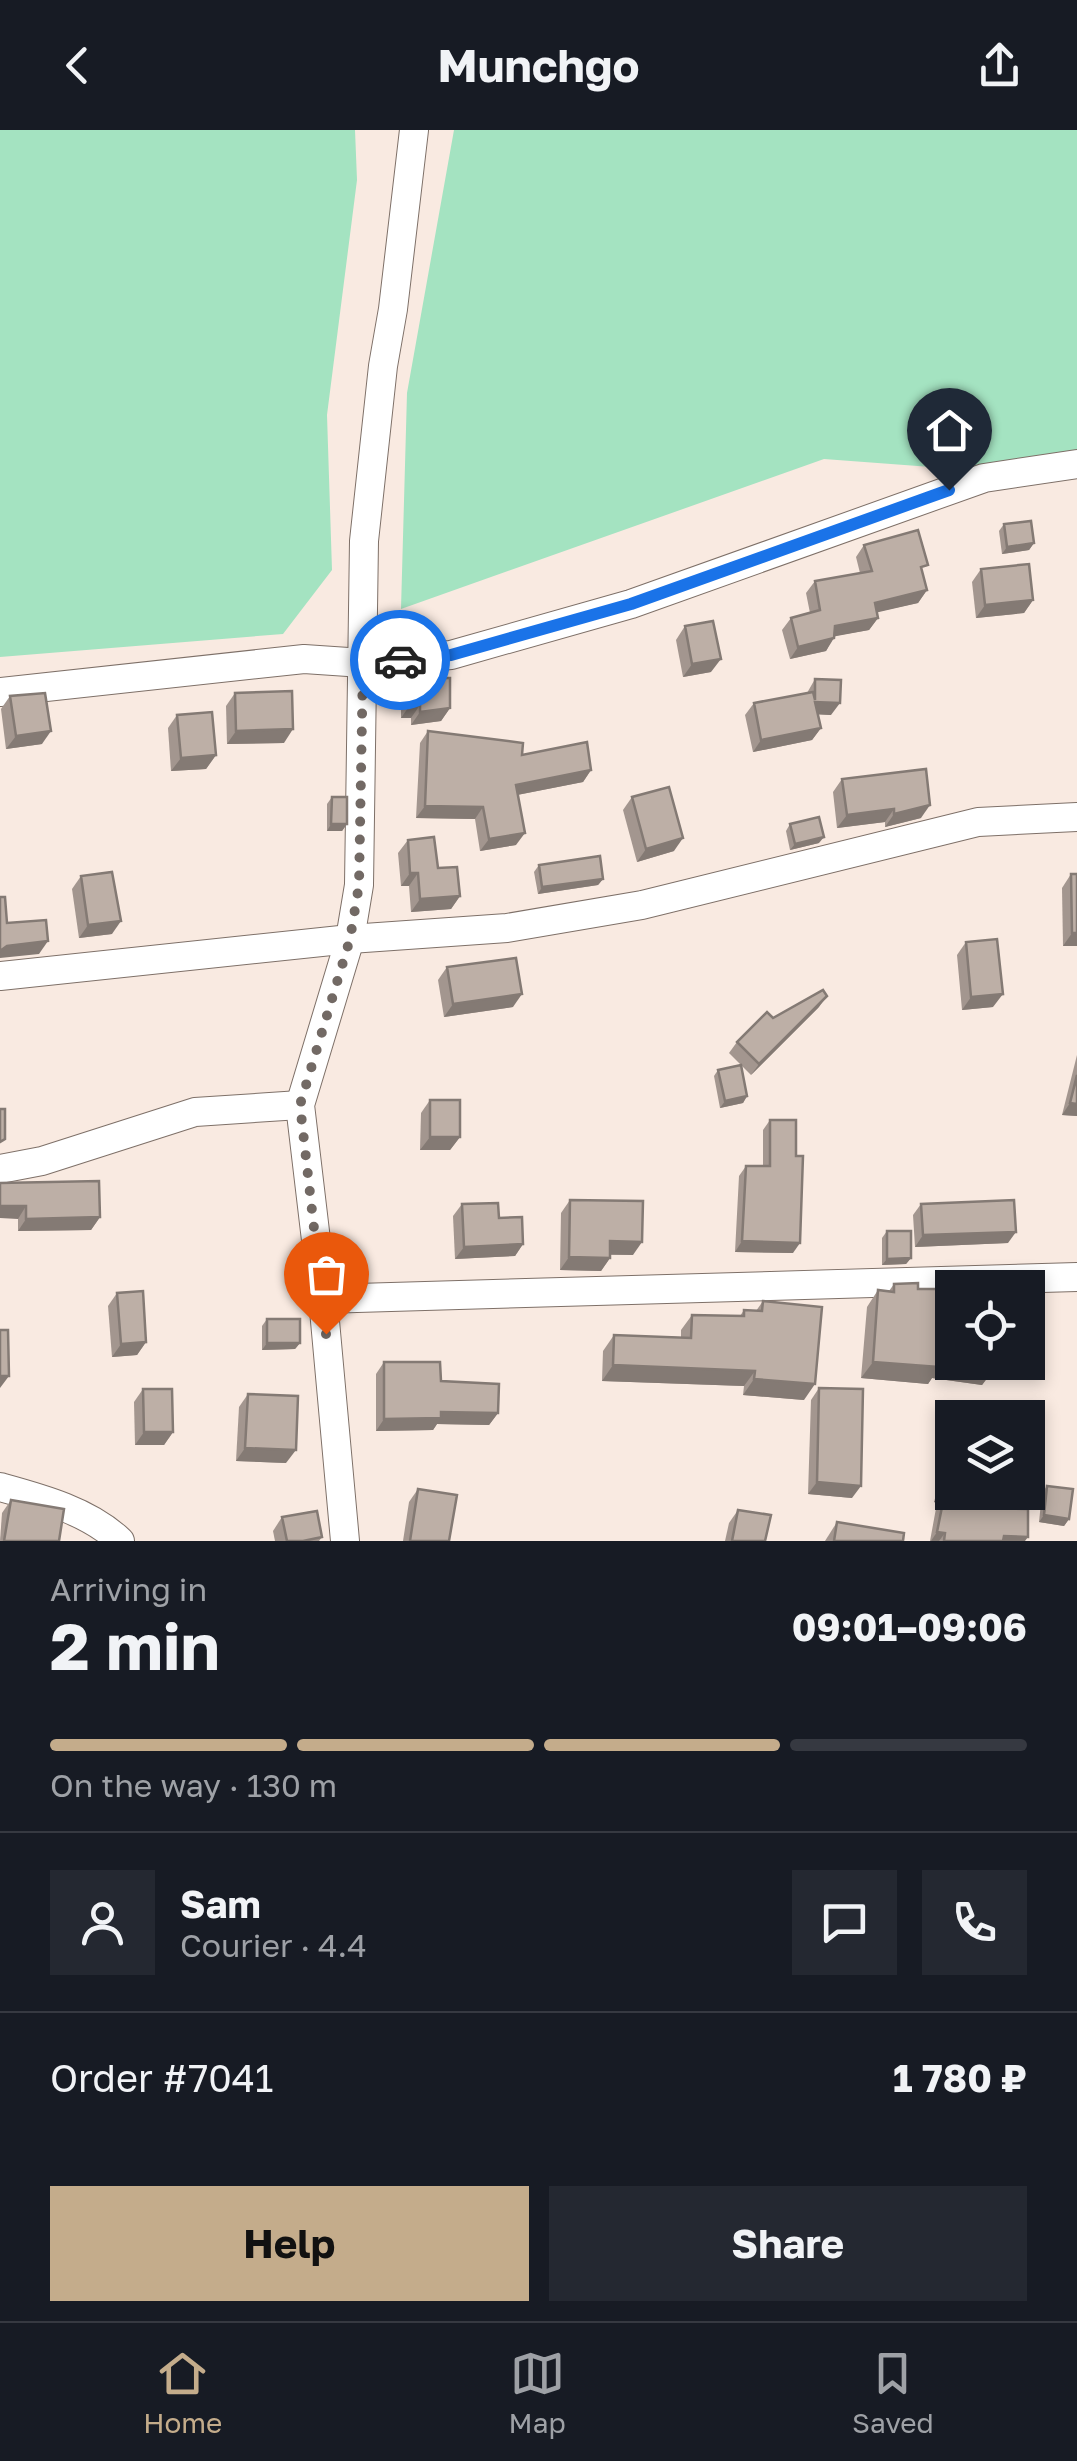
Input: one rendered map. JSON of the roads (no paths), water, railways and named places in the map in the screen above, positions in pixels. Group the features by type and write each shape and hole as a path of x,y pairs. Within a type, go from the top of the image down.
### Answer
{"street":[{"path":"345,1541 324,1299 300,1105 350,939 359,885 364,541 414,130"},
{"path":"0,692 304,658 363,663 451,655 631,604 984,478 1077,464"},
{"path":"0,976 350,939 507,928 642,905 978,822 1077,817"},
{"path":"0,1169 42,1160 195,1112 300,1105"},
{"path":"324,1299 1077,1277"},
{"path":"0,1488 50,1501 120,1541"}]}
